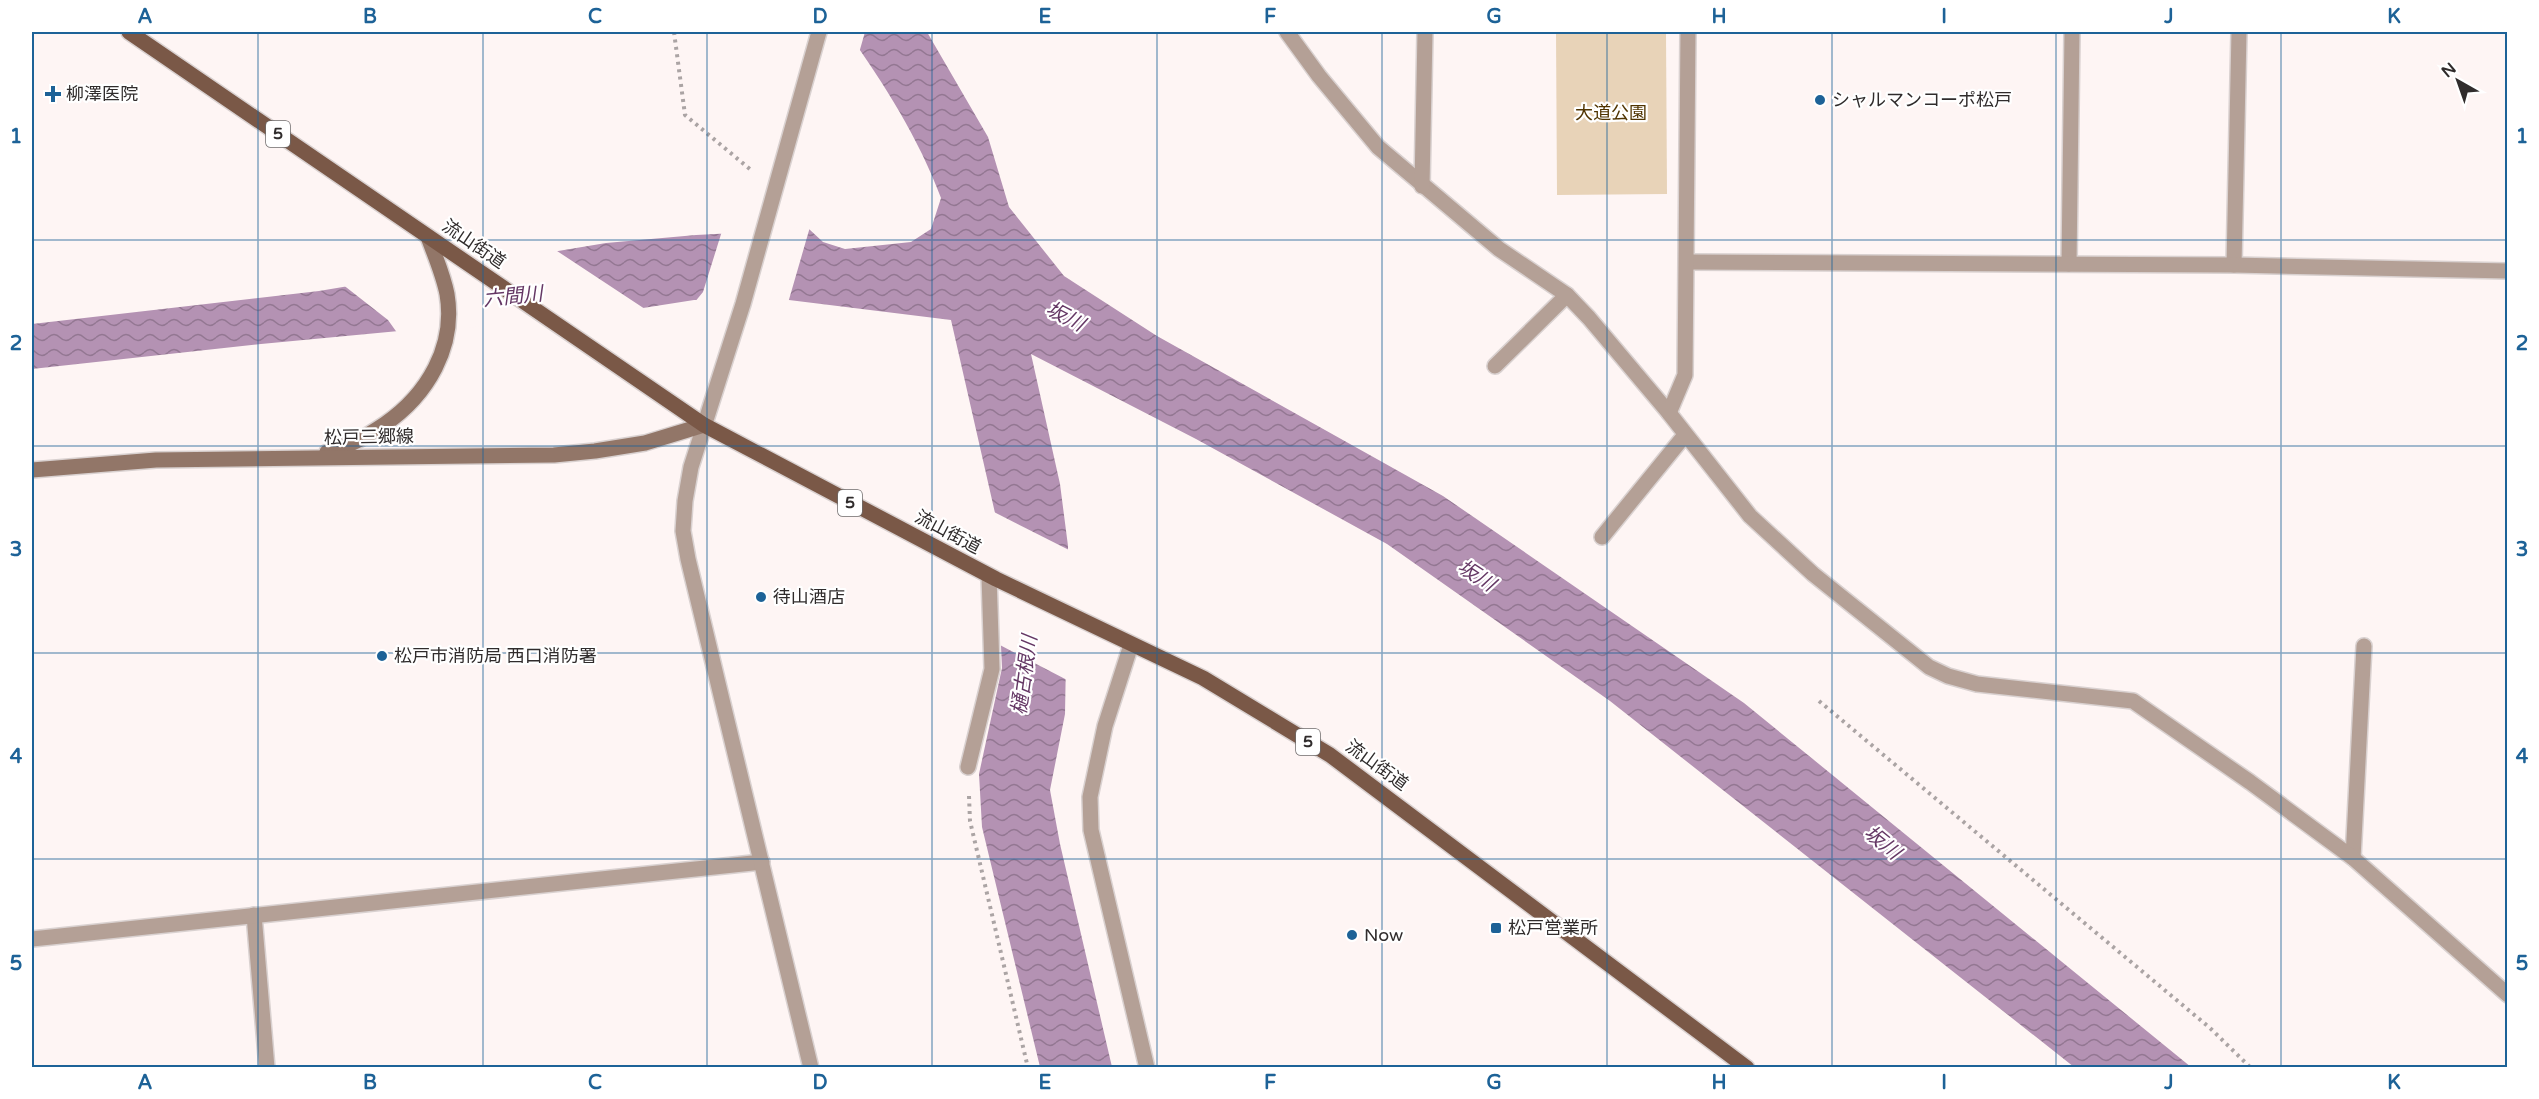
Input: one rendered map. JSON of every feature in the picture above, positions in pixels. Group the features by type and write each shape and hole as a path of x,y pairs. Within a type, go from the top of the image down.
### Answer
{"main road":[{"name":"流山街道","path":"134,33 704,425 993,578 1203,678 1330,755 1747,1068"},
{"path":"301,458 340,449 366,436 401,413 436,370 447,330 447,295 428,237"},
{"name":"松戸三郷線","path":"32,470 156,460 554,455 645,443 704,425"}],"street":[{"path":"811,1068 683,531 691,467 743,304 819,32"},
{"path":"1287,32 1319,76 1378,147 1499,249 1567,295 1669,413 1750,516 1813,574 1929,667 1948,676 1977,684 2133,701 2250,782 2353,858 2508,995"},
{"path":"1422,186 1425,32"},
{"path":"1669,413 1685,375 1688,32"},
{"path":"2068,264 2072,32"},
{"path":"2234,265 2239,32"},
{"path":"1687,261 2234,265 2508,271"},
{"path":"1495,366 1567,295"},
{"path":"1602,537 1685,435"},
{"path":"968,767 992,669 993,578"},
{"path":"1131,645 1105,726 1090,797 1091,830 1147,1068"},
{"path":"2353,858 2364,646"},
{"path":"32,939 762,862"},
{"path":"254,915 267,1068"}],"path":[{"path":"674,32 685,115 746,168 778,182"},
{"path":"1819,701 2200,1020 2251,1068"},
{"path":"968,767 970,821 1028,1068"}],"green space":[{"name":"大道公園","path":"1556,32 1666,32 1667,194 1557,195"}],"water":[{"path":"847,32 927,32 988,137 1009,207 1064,276 1157,336 1443,496 1744,703 2191,1067 2074,1067 1610,701 1387,544 1196,439 1031,354 1060,484 1068,546 1065,714 1050,790 1060,844 1112,1067 1040,1067 982,827 979,774 1002,668 995,513 951,320 789,300 694,300 643,308 261,344 32,369 32,324 319,291 606,243 809,229 823,242 845,249 911,242 931,229 941,198 900,112"}],"pier":[{"path":"865,32 859,53 845,33"},
{"path":"810,227 788,303 694,303 703,292 722,231"},
{"path":"554,249 648,311 398,334 388,320 342,284"},
{"path":"992,511 1071,551 1069,681 998,644"}],"place":[{"name":"柳澤医院","path":"53,94"},
{"name":"シャルマンコーポ松戸","path":"1820,100"},
{"name":"待山酒店","path":"761,597"},
{"name":"松戸市消防局 西口消防署","path":"382,656"},
{"name":"松戸営業所","path":"1496,928"},
{"name":"Now","path":"1352,935"}],"water label":[{"name":"六間川","path":"513,297"},
{"name":"坂川","path":"1065,317"},
{"name":"坂川","path":"1476,576"},
{"name":"樋古根川","path":"1025,675"},
{"name":"坂川","path":"1882,843"}]}
